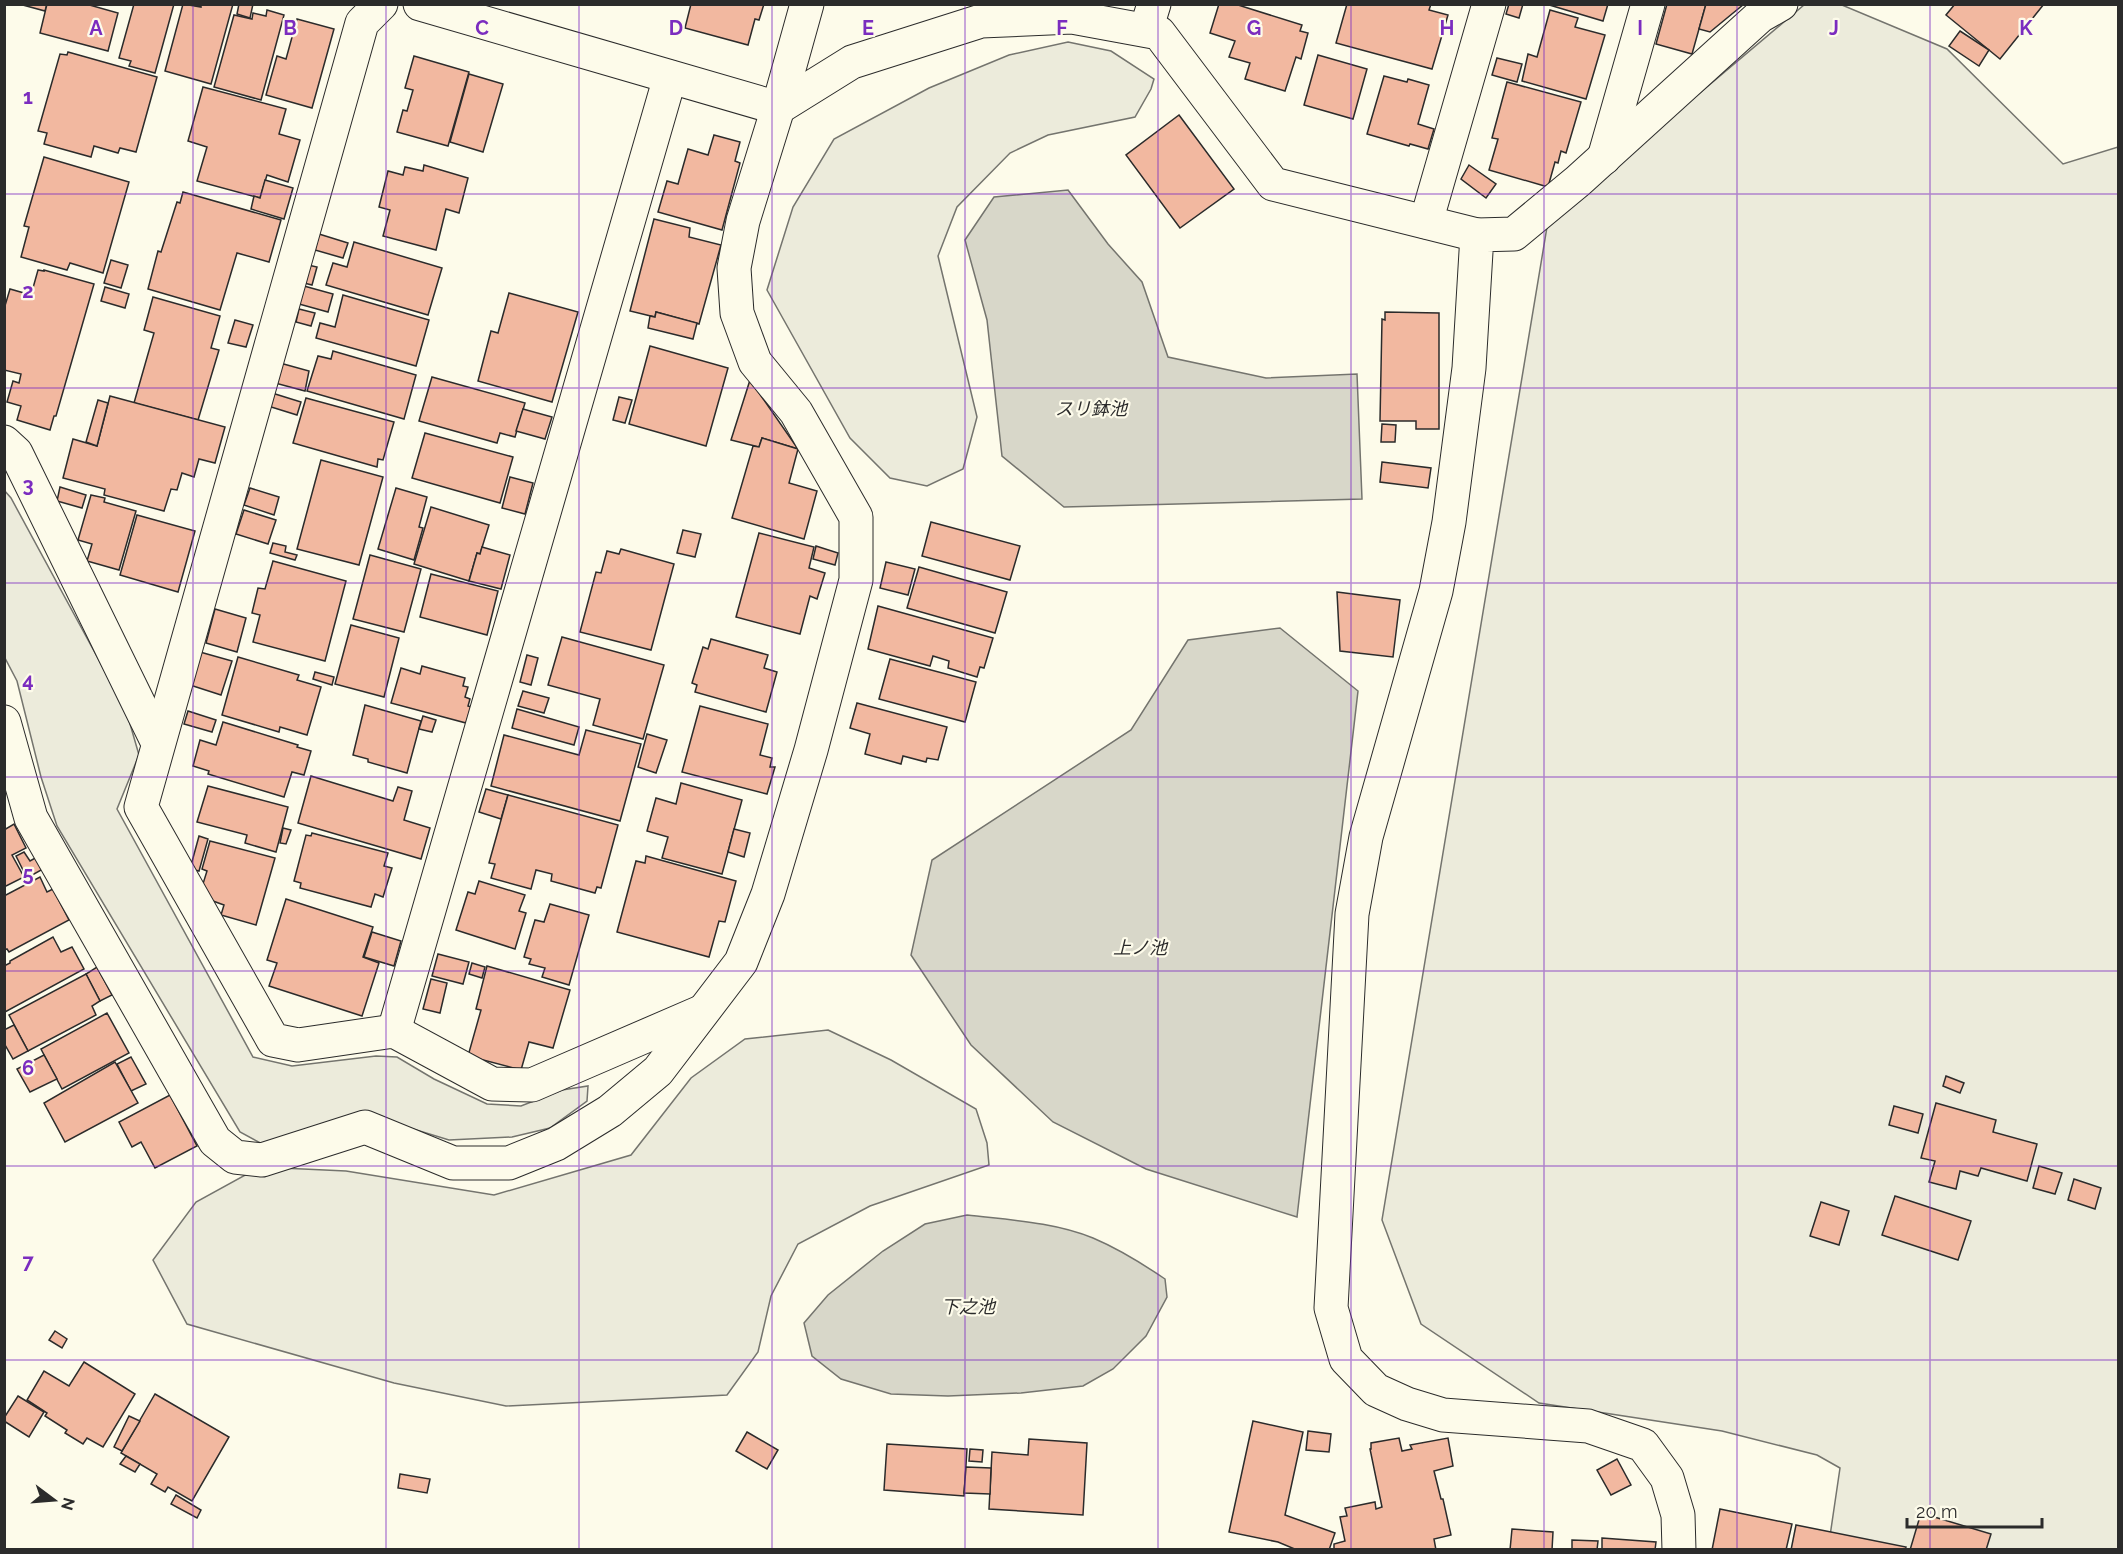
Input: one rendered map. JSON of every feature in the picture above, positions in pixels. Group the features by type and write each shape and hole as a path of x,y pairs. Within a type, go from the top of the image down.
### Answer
{"street":[{"path":"381,4 362,23 141,807 273,1040 298,1045 394,1031 492,1084 532,1085 706,1010"},
{"path":"420,4 778,108 852,62 981,21 1072,17 1150,17 1159,33 1273,184 1477,235 1514,234 1605,158 1760,16 1781,4"},
{"path":"4,722 31,818 214,1141 235,1158 262,1160 365,1127 453,1163 509,1163 556,1144 610,1111 658,1071 741,962 768,894 811,750 856,580 856,517 796,412 755,362 737,313 734,268 743,221 807,4"},
{"path":"1426,222 1489,4"},
{"path":"1605,158 1648,4"},
{"path":"394,1031 670,77"},
{"path":"1477,235 1469,368 1449,522 1436,591 1366,837 1352,914 1331,1308 1346,1359 1376,1390 1407,1404 1443,1415 1588,1426 1643,1445 1667,1478 1678,1515 1679,1550"},
{"path":"4,442 16,453 158,743"}],"shaded area":[{"path":"1804,5 1842,5 1947,49 2063,164 2118,147 2118,1549 1842,1549 1830,1536 1840,1468 1817,1455 1722,1431 1539,1403 1421,1324 1382,1220 1548,221"},
{"path":"1068,42 1111,51 1154,79 1151,89 1135,117 1048,135 1010,153 957,207 938,256 977,417 963,469 927,486 890,478 850,438 767,290 793,207 834,139 929,88 1009,55"},
{"path":"4,490 11,498 126,710 139,755 117,809 253,1057 292,1066 376,1056 397,1057 434,1079 487,1104 521,1106 562,1090 588,1086 587,1101 550,1128 512,1137 449,1140 361,1113 266,1146 240,1132 57,826 41,777 17,681 5,658"},
{"path":"828,1030 891,1060 976,1109 987,1143 989,1165 870,1206 798,1244 771,1296 758,1352 727,1395 506,1406 394,1383 187,1324 153,1260 196,1202 260,1167 346,1171 494,1195 631,1155 691,1078 745,1039"}],"water":[{"name":"スリ鉢池","path":"1068,190 1108,244 1142,282 1168,357 1266,378 1357,374 1362,499 1064,507 1002,456 987,320 965,240 994,197"},
{"name":"上ノ池","path":"1280,628 1358,691 1297,1217 1146,1169 1053,1122 971,1045 911,955 932,860 1131,730 1188,640"},
{"name":"下之池","path":"967,1215 1047,1225 1093,1238 1165,1279 1167,1297 1146,1336 1113,1369 1083,1386 1021,1393 948,1396 891,1394 841,1379 812,1356 804,1323 828,1295 883,1251 925,1224"}],"building":[{"path":"19,4 47,4 45,11"},
{"path":"47,4 86,4 118,13 108,51 40,33"},
{"path":"134,4 174,4 155,73 129,66 131,61 119,58"},
{"path":"183,4 201,7 201,4 233,4 211,84 165,71"},
{"path":"239,4 253,4 250,18 237,14"},
{"path":"691,4 764,4 759,20 755,19 748,45 685,28"},
{"path":"1219,4 1235,4 1302,25 1300,31 1308,33 1301,59 1296,57 1285,91 1245,79 1250,63 1229,57 1235,41 1210,33"},
{"path":"1347,4 1431,4 1429,10 1448,15 1432,69 1336,43"},
{"path":"1509,4 1523,4 1519,18 1506,14"},
{"path":"1546,4 1608,4 1603,21"},
{"path":"1667,4 1706,4 1692,54 1656,44"},
{"path":"1706,4 1744,4 1710,32 1699,29"},
{"path":"1955,4 2044,4 2000,59 1946,15"},
{"path":"267,10 284,15 261,100 214,87 234,15 252,19 253,13 266,16"},
{"path":"1550,10 1578,18 1575,27 1605,35 1586,99 1522,81 1528,54 1537,57"},
{"path":"297,19 334,29 312,108 266,95 277,56 286,59"},
{"path":"1960,31 1989,50 1979,66 1949,46"},
{"path":"68,52 157,77 136,152 120,148 118,153 94,146 91,157 44,144 47,133 38,131 60,54 67,55"},
{"path":"1318,55 1367,69 1353,119 1304,105"},
{"path":"414,56 469,72 448,146 397,132 403,110 407,111 413,90 405,88"},
{"path":"1497,58 1522,64 1517,82 1492,75"},
{"path":"469,74 503,84 483,152 450,142"},
{"path":"1384,76 1429,85 1418,124 1434,129 1428,149 1367,134"},
{"path":"1507,82 1581,102 1566,153 1561,151 1558,163 1555,162 1548,187 1489,170 1498,139 1492,138"},
{"path":"203,87 286,109 279,134 300,140 288,182 267,175 260,198 197,181 207,147 188,141"},
{"path":"1179,115 1234,189 1180,228 1126,155"},
{"path":"714,135 740,142 735,161 740,163 722,230 658,212 667,181 678,184 688,149 708,155"},
{"path":"44,157 129,182 103,273 70,263 67,270 21,257 29,227 24,226"},
{"path":"424,165 468,178 459,213 446,209 436,250 383,236 390,210 379,207 388,171 403,175 405,167 423,171"},
{"path":"1469,165 1496,184 1486,198 1461,179"},
{"path":"265,180 293,188 284,219 251,209 254,196 260,198"},
{"path":"183,192 281,220 269,262 237,253 220,310 148,289 158,251 161,252 177,202 180,203"},
{"path":"654,219 690,228 689,237 721,245 699,324 656,312 655,317 630,311"},
{"path":"319,234 348,243 343,258 315,250"},
{"path":"354,242 442,268 428,315 326,285 333,263 347,267"},
{"path":"111,260 128,265 121,288 104,283"},
{"path":"308,265 317,267 312,285 304,283"},
{"path":"38,270 94,284 50,430 17,420 21,406 7,402 13,381 19,383 21,374 4,370 4,309 10,289 31,295"},
{"path":"304,286 333,294 328,312 299,304"},
{"path":"105,287 129,294 125,308 101,301"},
{"path":"509,293 578,312 552,402 478,381 491,331 498,333"},
{"path":"343,295 429,320 416,366 316,338 320,323 335,327"},
{"path":"153,297 220,316 211,348 219,350 198,420 134,403 154,333 144,330"},
{"path":"299,309 315,313 311,326 296,322"},
{"path":"656,312 697,323 693,339 648,328 650,316 655,317"},
{"path":"1385,312 1439,313 1439,429 1416,429 1416,421 1380,421 1382,319 1385,320"},
{"path":"235,320 253,325 246,347 228,343"},
{"path":"650,346 728,368 706,446 629,424"},
{"path":"333,351 416,375 404,419 307,391 318,356 331,359"},
{"path":"280,363 309,371 305,391 275,383"},
{"path":"432,377 525,403 515,437 500,433 497,443 419,421"},
{"path":"750,380 798,449 762,438 759,447 731,440"},
{"path":"272,393 301,402 297,415 268,406"},
{"path":"110,396 225,427 215,463 199,459 194,477 182,473 177,490 171,489 164,511 104,495 105,489 63,478 73,439 97,446"},
{"path":"619,397 632,400 625,423 613,420"},
{"path":"306,398 394,422 383,460 378,459 377,467 293,443"},
{"path":"98,400 108,403 97,446 86,442"},
{"path":"523,409 552,417 545,439 516,431"},
{"path":"1382,424 1396,425 1395,442 1381,442"},
{"path":"425,433 513,457 500,503 412,478"},
{"path":"762,438 798,449 789,483 817,491 804,539 732,518 753,446 759,447"},
{"path":"321,460 383,477 359,565 297,549"},
{"path":"1382,462 1431,468 1428,488 1380,482"},
{"path":"510,477 533,483 525,514 502,508"},
{"path":"60,487 86,495 82,508 57,501"},
{"path":"250,488 279,497 274,515 244,505"},
{"path":"396,488 427,497 419,527 423,528 414,560 378,549"},
{"path":"91,495 105,498 104,502 136,511 119,570 87,561 92,544 78,540"},
{"path":"431,507 489,525 480,554 477,553 469,581 414,564"},
{"path":"244,510 276,520 268,544 236,534"},
{"path":"137,515 195,531 178,592 120,575"},
{"path":"931,522 1020,546 1010,580 922,556"},
{"path":"683,530 701,534 695,557 677,553"},
{"path":"759,533 814,547 809,568 825,573 817,599 810,596 800,634 736,617"},
{"path":"273,543 286,546 285,552 297,555 295,560 270,553"},
{"path":"816,546 838,553 835,565 813,559"},
{"path":"482,547 510,555 501,589 469,581 477,553 480,554"},
{"path":"621,549 674,564 651,650 580,632 596,572 601,573 607,551 619,554"},
{"path":"370,555 421,569 404,632 353,619"},
{"path":"273,561 346,581 325,661 253,642 260,615 252,613 258,588 265,589"},
{"path":"886,562 915,569 908,595 880,588"},
{"path":"919,567 1007,592 995,633 907,608"},
{"path":"431,574 498,591 487,635 420,617"},
{"path":"1337,592 1400,600 1393,657 1340,651"},
{"path":"878,606 993,638 984,668 980,667 977,677 948,668 949,661 933,656 930,666 868,649"},
{"path":"215,609 246,618 237,652 206,643"},
{"path":"351,625 399,638 384,697 335,684"},
{"path":"562,637 664,665 643,739 593,725 600,699 548,685"},
{"path":"711,639 768,655 764,668 777,672 766,712 695,692 697,685 692,683 703,647 708,649"},
{"path":"200,652 232,661 221,695 190,685"},
{"path":"527,655 538,658 531,685 520,682"},
{"path":"238,657 299,675 297,680 321,687 307,735 280,727 279,732 222,715"},
{"path":"890,659 976,682 965,722 879,699"},
{"path":"422,666 465,678 463,686 468,687 465,697 470,699 468,706 471,707 466,723 391,703 401,668 420,674"},
{"path":"315,672 334,677 332,685 313,679"},
{"path":"523,691 549,698 544,713 518,706"},
{"path":"857,703 947,727 938,760 927,758 926,762 903,756 901,764 865,754 870,734 850,728"},
{"path":"365,705 421,721 407,773 368,762 368,759 353,755"},
{"path":"700,706 768,724 760,755 772,758 770,767 775,767 767,794 682,772"},
{"path":"517,709 579,727 574,745 512,728"},
{"path":"188,711 216,720 212,732 184,724"},
{"path":"423,716 436,720 432,732 419,729"},
{"path":"223,722 311,751 304,775 292,772 284,797 208,774 209,771 193,766 200,740 216,745"},
{"path":"586,730 641,744 620,821 491,786 504,735 579,755"},
{"path":"647,734 667,740 656,773 638,767"},
{"path":"311,776 393,801 398,787 412,791 404,820 430,828 421,859 298,823"},
{"path":"681,783 742,800 722,874 662,858 668,837 647,831 656,798 676,804"},
{"path":"208,786 288,807 276,852 245,843 247,835 197,822"},
{"path":"486,789 508,795 501,819 479,812"},
{"path":"508,795 618,825 601,888 597,887 595,893 551,881 552,874 536,870 531,889 491,878 495,864 489,863"},
{"path":"14,824 26,848 12,855 24,877 4,887 4,830"},
{"path":"283,828 291,830 286,844 280,843"},
{"path":"734,829 750,833 744,857 728,852"},
{"path":"312,833 388,853 384,866 392,868 383,897 375,894 371,907 300,888 301,883 294,881 306,835 311,836"},
{"path":"199,836 208,839 199,871 190,869"},
{"path":"210,841 275,858 256,925 221,915 224,905 213,901 202,887 207,871 202,869"},
{"path":"24,852 30,861 37,857 43,869 27,878 16,856"},
{"path":"646,856 736,881 725,922 719,921 709,957 617,932 636,861 645,863"},
{"path":"40,877 47,892 53,889 69,920 9,952 7,949 4,950 4,896"},
{"path":"479,881 525,895 519,911 526,913 515,949 456,930 468,892 475,894"},
{"path":"286,899 373,927 363,957 379,963 362,1016 269,986 277,963 267,960"},
{"path":"550,904 589,915 569,985 542,977 545,968 529,964 531,959 524,957 535,920 544,922"},
{"path":"372,932 401,941 394,966 364,957"},
{"path":"53,937 61,952 72,947 84,969 5,1012 4,966"},
{"path":"438,954 469,962 463,984 432,976"},
{"path":"472,963 485,967 482,978 469,974"},
{"path":"487,966 570,990 553,1048 529,1042 521,1070 468,1056 481,1010 476,1009"},
{"path":"97,967 112,995 100,1001 86,974"},
{"path":"86,974 100,1001 92,1006 96,1015 28,1051 9,1015"},
{"path":"431,979 447,983 440,1013 423,1009"},
{"path":"107,1013 129,1053 62,1089 41,1049"},
{"path":"14,1025 28,1051 13,1059 4,1043 4,1030"},
{"path":"44,1055 57,1079 30,1092 17,1069"},
{"path":"131,1057 146,1084 131,1091 117,1064"},
{"path":"115,1062 138,1103 65,1142 44,1103"},
{"path":"1946,1076 1964,1083 1960,1093 1943,1086"},
{"path":"170,1095 197,1146 155,1168 141,1142 132,1147 119,1122"},
{"path":"1936,1103 1996,1120 1993,1132 2037,1144 2027,1181 1981,1168 1978,1176 1960,1171 1956,1189 1929,1182 1935,1161 1921,1158"},
{"path":"1894,1106 1923,1114 1918,1133 1889,1125"},
{"path":"2039,1166 2062,1173 2055,1194 2033,1188"},
{"path":"2074,1179 2101,1188 2095,1209 2068,1200"},
{"path":"1895,1196 1971,1221 1958,1260 1882,1235"},
{"path":"1821,1202 1849,1211 1839,1245 1810,1236"},
{"path":"55,1331 67,1339 62,1348 49,1340"},
{"path":"84,1362 135,1394 103,1447 87,1438 83,1444 65,1433 67,1430 45,1416 47,1413 27,1400 44,1371 69,1386"},
{"path":"155,1394 229,1437 192,1501 168,1487 165,1492 151,1484 157,1474 121,1453"},
{"path":"18,1396 44,1412 29,1437 4,1421"},
{"path":"129,1416 140,1421 122,1451 114,1447"},
{"path":"1253,1421 1303,1432 1285,1515 1335,1533 1329,1550 1297,1550 1278,1542 1229,1532"},
{"path":"1308,1431 1331,1434 1329,1452 1306,1450"},
{"path":"747,1432 778,1450 767,1469 736,1451"},
{"path":"1399,1438 1402,1451 1412,1449 1410,1445 1448,1438 1453,1466 1434,1471 1451,1535 1434,1539 1436,1550 1334,1550 1334,1544 1345,1541 1340,1517 1347,1516 1345,1508 1375,1502 1376,1509 1382,1507 1370,1449 1371,1443"},
{"path":"1029,1439 1087,1443 1083,1515 989,1509 992,1452 1028,1455"},
{"path":"887,1444 967,1449 964,1496 884,1490"},
{"path":"970,1449 983,1450 982,1462 969,1461"},
{"path":"126,1456 140,1464 135,1472 120,1464"},
{"path":"1617,1459 1631,1485 1611,1495 1597,1470"},
{"path":"966,1467 991,1468 990,1494 964,1493"},
{"path":"400,1474 430,1479 427,1493 398,1488"},
{"path":"176,1495 201,1510 197,1518 171,1504"},
{"path":"1720,1509 1792,1524 1786,1550 1712,1550"},
{"path":"1921,1513 1991,1534 1986,1550 1910,1550"},
{"path":"1796,1525 1906,1547 1905,1550 1791,1550"},
{"path":"1512,1529 1553,1532 1552,1550 1510,1550"},
{"path":"1602,1538 1656,1542 1655,1550 1602,1550"},
{"path":"1572,1540 1598,1541 1597,1550 1572,1550"}]}
